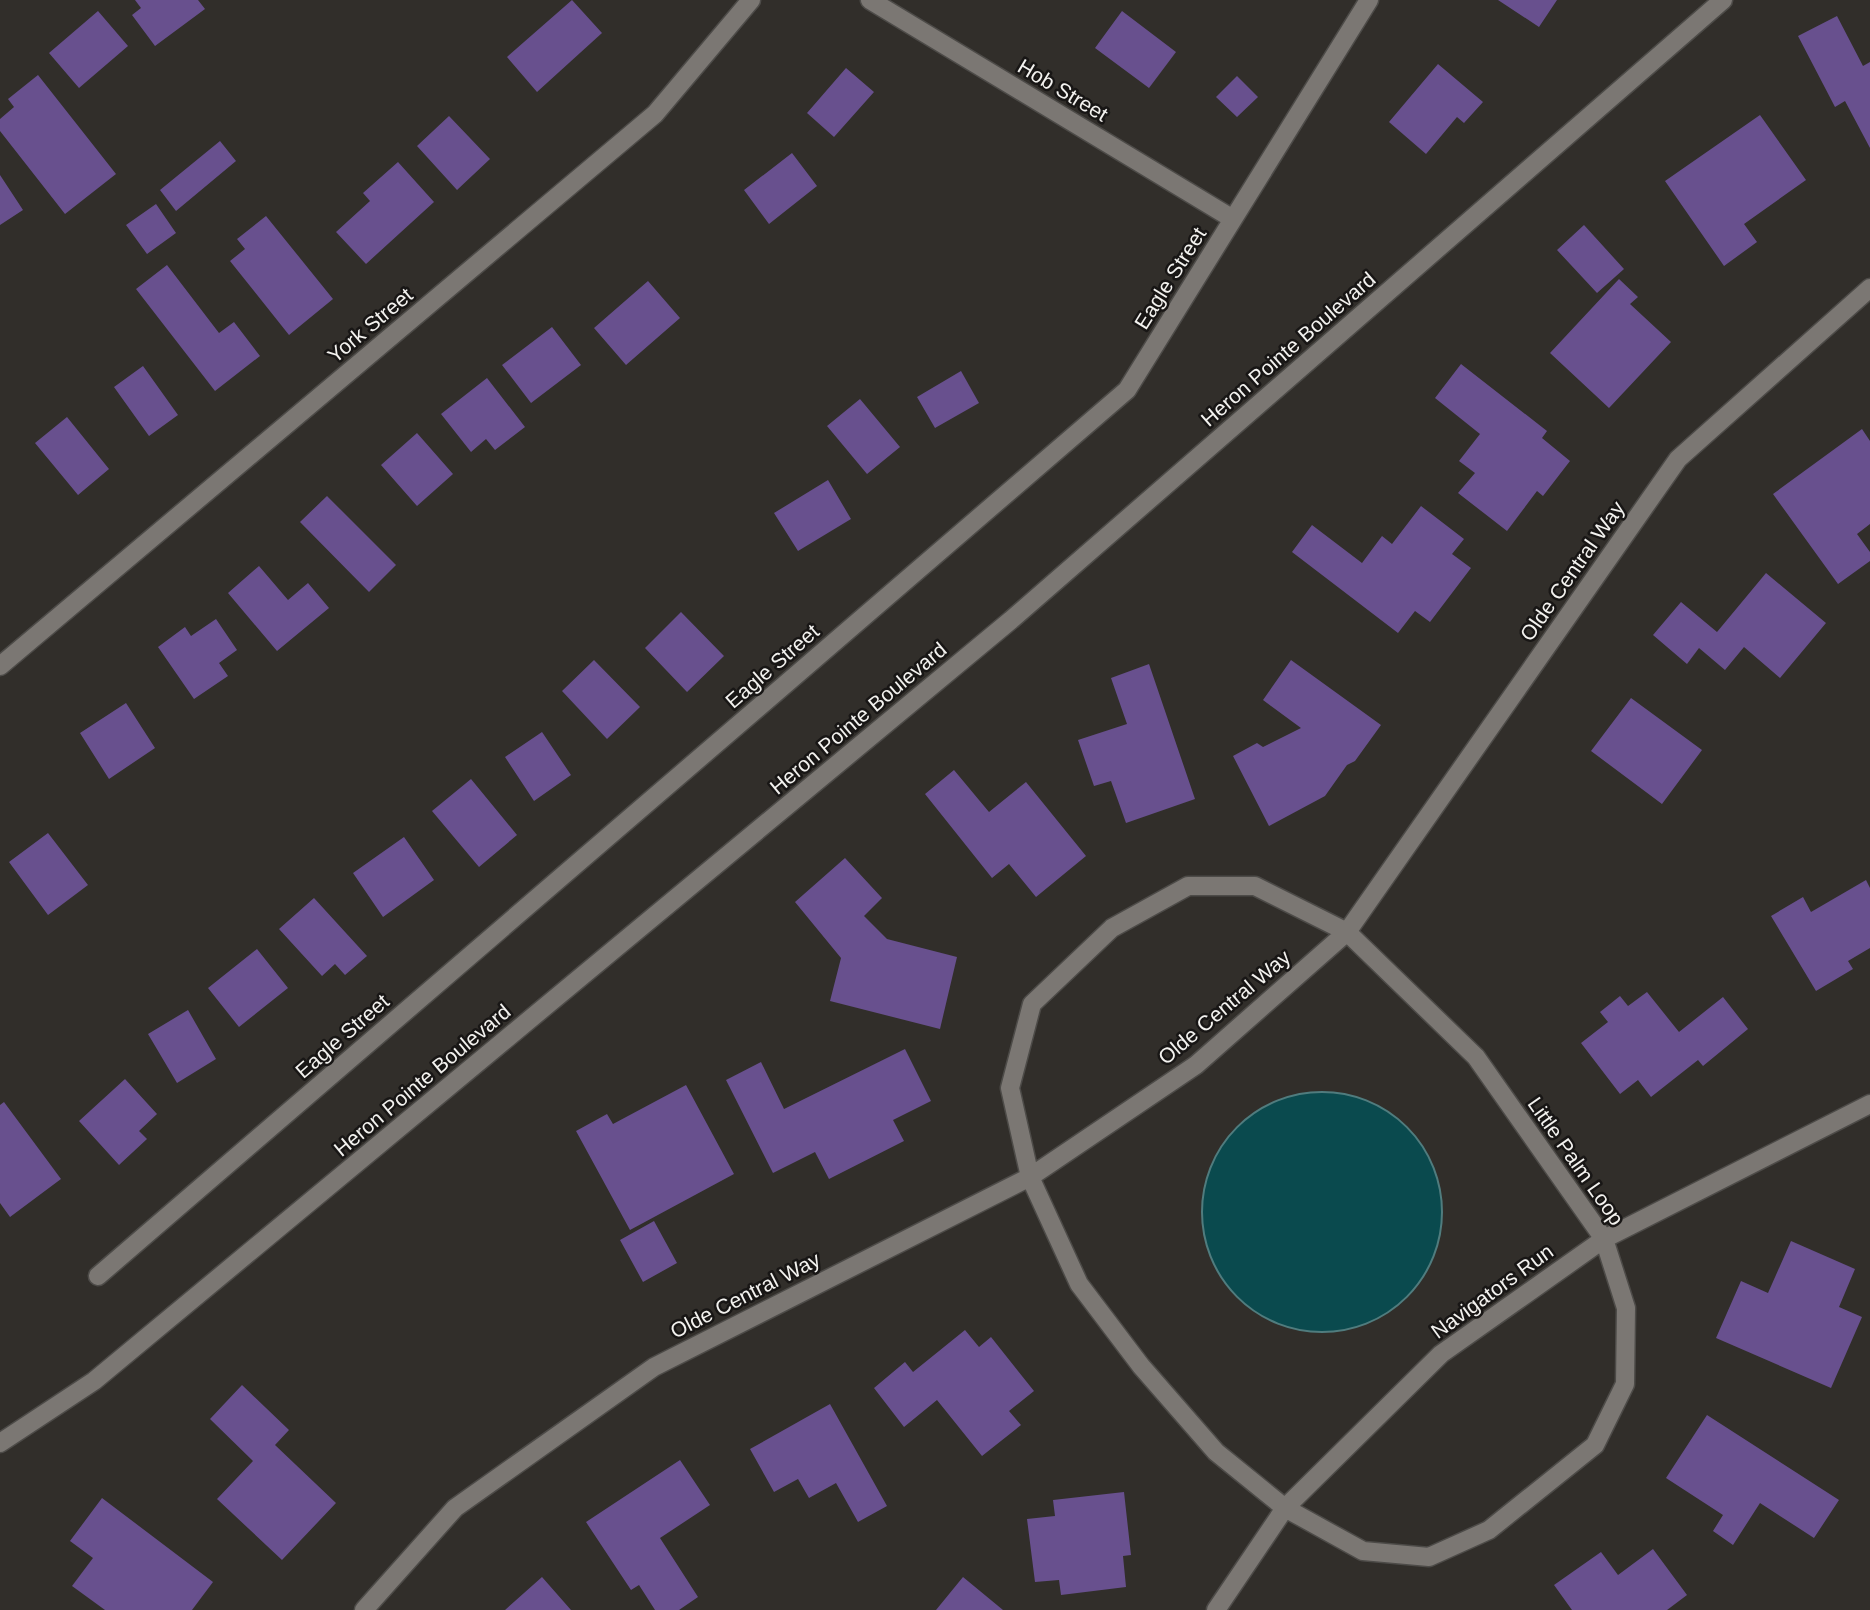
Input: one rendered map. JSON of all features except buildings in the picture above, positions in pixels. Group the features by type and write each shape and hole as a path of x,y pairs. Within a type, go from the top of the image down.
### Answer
{"street":[{"name":"York Street","path":"0,666 655,114 751,0"},
{"name":"Hob Street","path":"870,0 1233,219"},
{"name":"Eagle Street","path":"98,1276 1127,390 1369,0"},
{"name":"Heron Pointe Boulevard","path":"0,1443 94,1381 1012,620 1723,0"},
{"name":"Olde Central Way","path":"364,1610 455,1508 654,1367 1030,1177 1196,1065 1347,932 1678,459 1870,288"},
{"name":"Little Palm Loop","path":"1188,886 1255,886 1347,932 1476,1057 1604,1239 1626,1308 1625,1384 1595,1445 1489,1530 1429,1557 1363,1551 1285,1508 1216,1452 1142,1366 1079,1284 1030,1177 1010,1088 1032,1003 1112,928 1188,886"},
{"name":"Navigators Run","path":"1216,1610 1285,1508 1441,1354 1604,1239 1870,1104"}],"water":[{"path":"1322,1092 1345,1094 1368,1101 1389,1112 1407,1127 1422,1145 1433,1166 1440,1189 1440,1235 1433,1258 1422,1279 1407,1297 1389,1312 1368,1323 1345,1330 1322,1332 1299,1330 1276,1323 1255,1312 1237,1297 1222,1279 1211,1258 1204,1235 1202,1212 1204,1189 1211,1166 1222,1145 1237,1127 1255,1112 1276,1101 1299,1094"}]}
